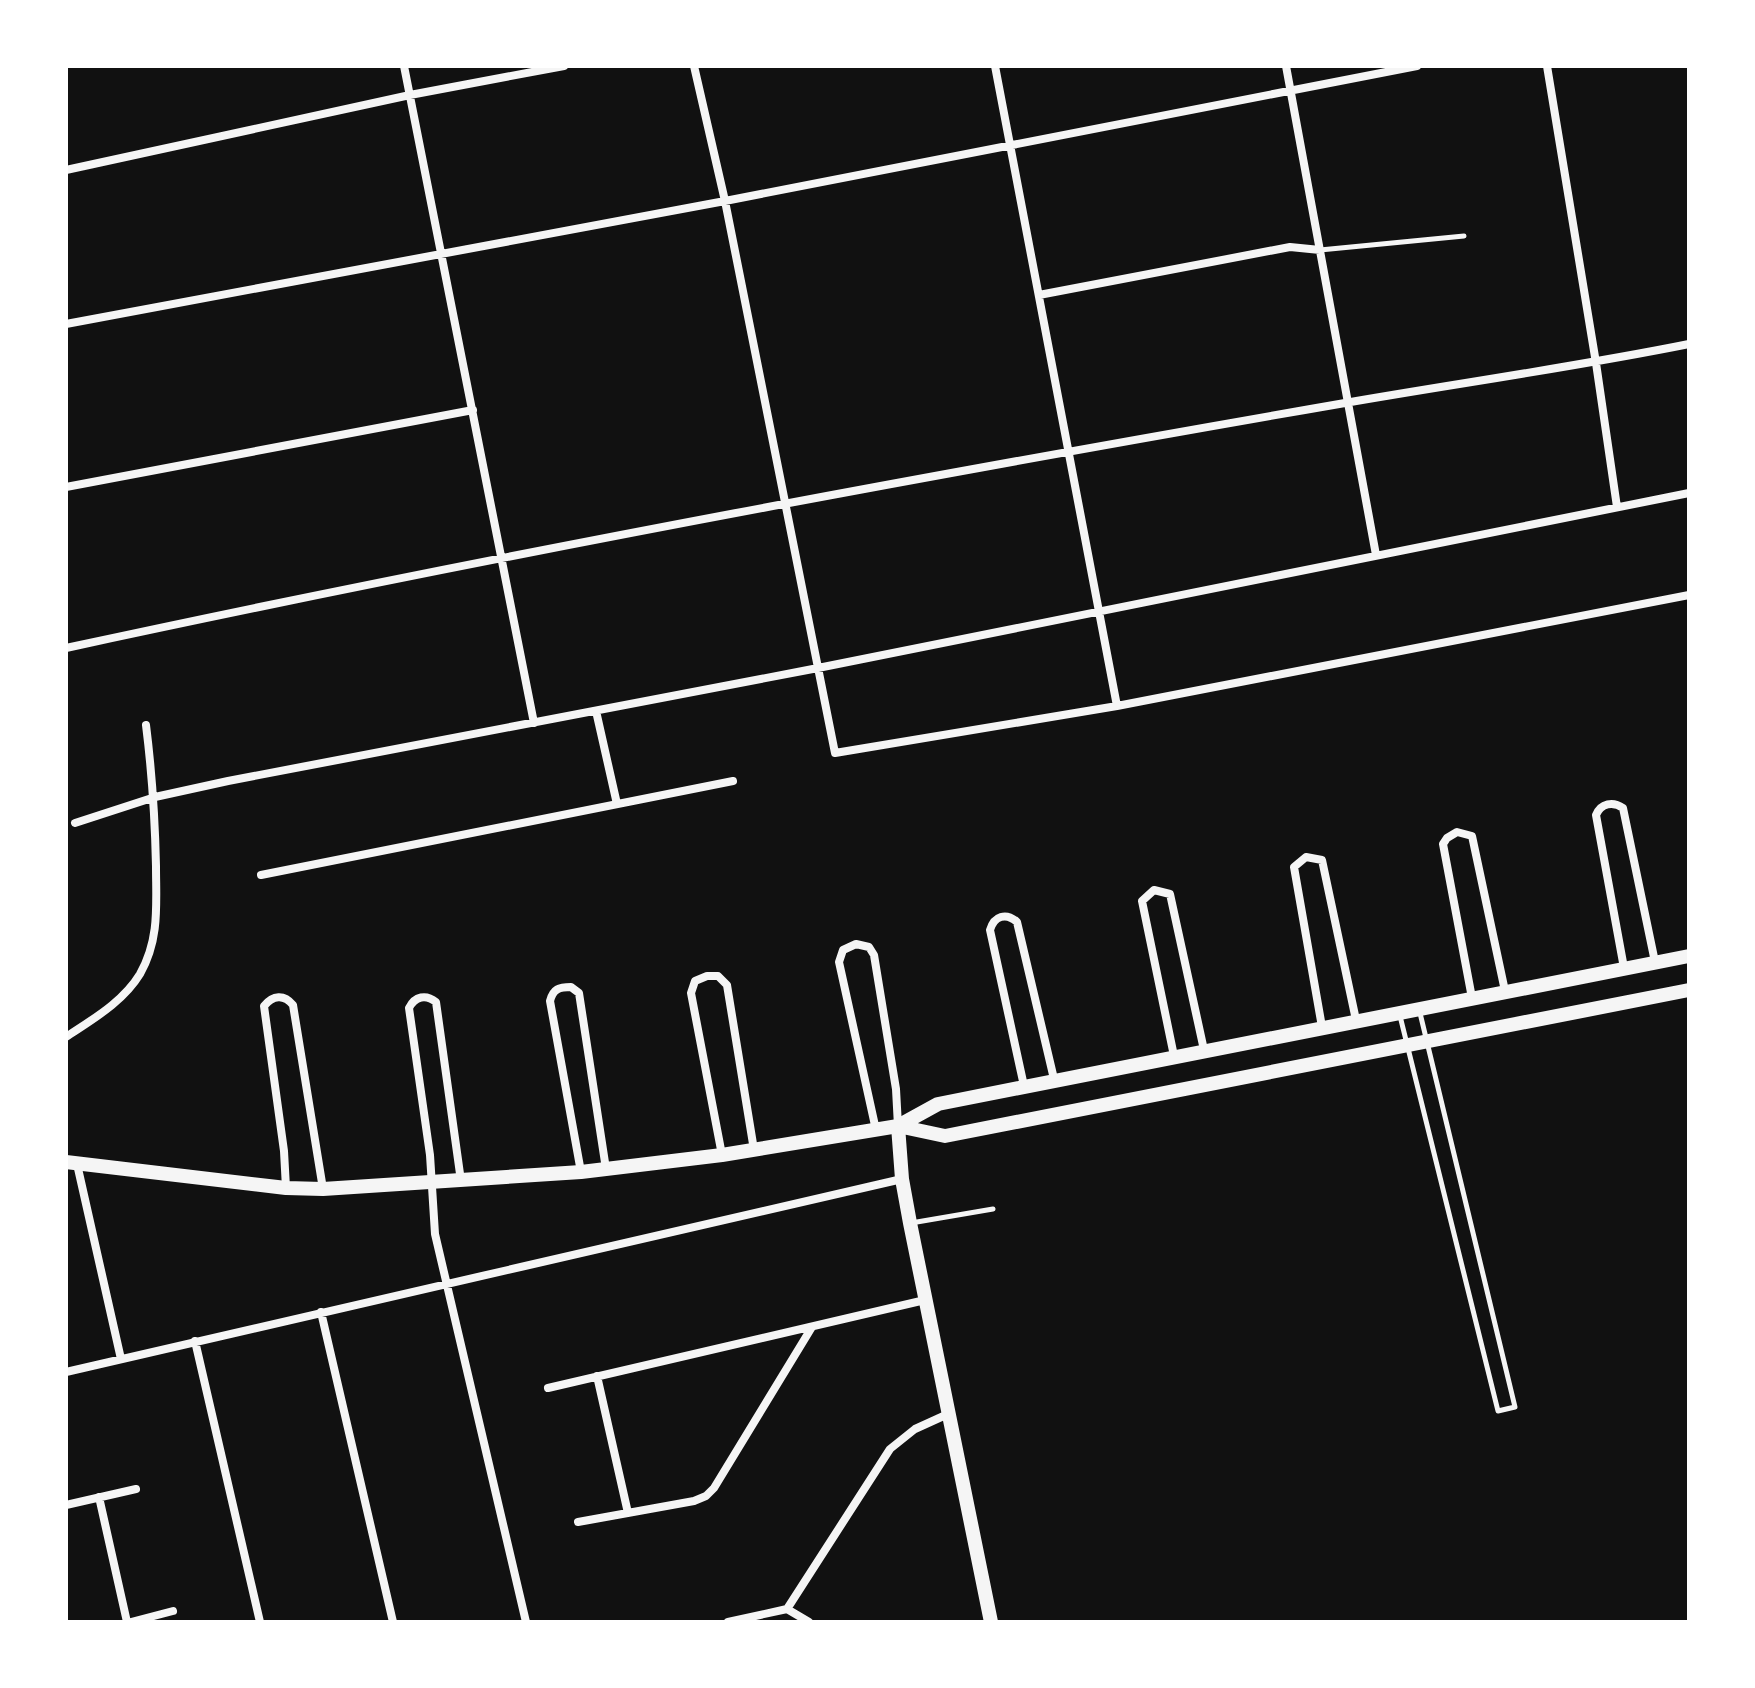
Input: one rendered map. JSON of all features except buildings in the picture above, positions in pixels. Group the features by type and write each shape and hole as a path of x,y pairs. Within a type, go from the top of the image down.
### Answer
{"street":[{"path":"404,66 534,723"},
{"path":"66,170 410,95 564,66"},
{"path":"694,66 725,201 835,753 1117,706 1689,595"},
{"path":"995,66 1117,706"},
{"path":"1286,66 1376,555"},
{"path":"66,324 725,201 1417,66"},
{"path":"1547,66 1617,507"},
{"path":"1039,295 1290,247 1320,250"},
{"path":"66,648 787,504 1348,402 1596,363 1689,344"},
{"path":"66,487 473,410"},
{"path":"75,823 155,797 228,781 818,668 1689,493"},
{"path":"596,711 617,804"},
{"path":"66,1037 114,1004 139,975 154,943 158,911 155,797 146,725"},
{"path":"261,875 733,781"},
{"path":"1624,968 1596,815 1608,803 1623,808 1655,962"},
{"path":"1472,998 1443,844 1457,832 1472,836 1505,991"},
{"path":"1322,1027 1294,867 1306,857 1322,860 1356,1020"},
{"path":"1174,1056 1142,901 1154,890 1170,894 1204,1050"},
{"path":"1024,1086 990,930 995,919 1001,916 1017,922 1054,1079"},
{"path":"876,1130 839,962 843,950 856,944 869,947 874,955 896,1089 902,1179 991,1622"},
{"path":"121,1359 72,1163 286,1188 323,1189 581,1172 722,1155 898,1126 938,1104 1054,1079 1689,956"},
{"path":"722,1155 691,993 695,981 707,976 718,976 727,985 754,1150"},
{"path":"581,1172 550,1001 559,987 571,987 579,993 606,1169"},
{"path":"898,1126 945,1136 1689,990"},
{"path":"286,1188 284,1151 264,1006 270,999 280,996 293,1005 323,1189"},
{"path":"461,1181 436,1002 421,996 412,1001 409,1008 430,1155 435,1234 444,1283 526,1622"},
{"path":"66,1372 902,1179"},
{"path":"548,1388 925,1300"},
{"path":"321,1312 393,1622"},
{"path":"578,1522 694,1501 706,1496 714,1488 812,1326"},
{"path":"195,1341 260,1622"},
{"path":"597,1376 628,1513"},
{"path":"787,1609 890,1449 915,1429 948,1414"},
{"path":"66,1505 136,1489"},
{"path":"99,1497 129,1622 173,1611"},
{"path":"728,1622 787,1609 809,1622"}],"lane":[{"path":"1320,250 1464,236"},
{"path":"1399,1012 1498,1411 1515,1407 1419,1008"},
{"path":"910,1223 993,1209"}]}
